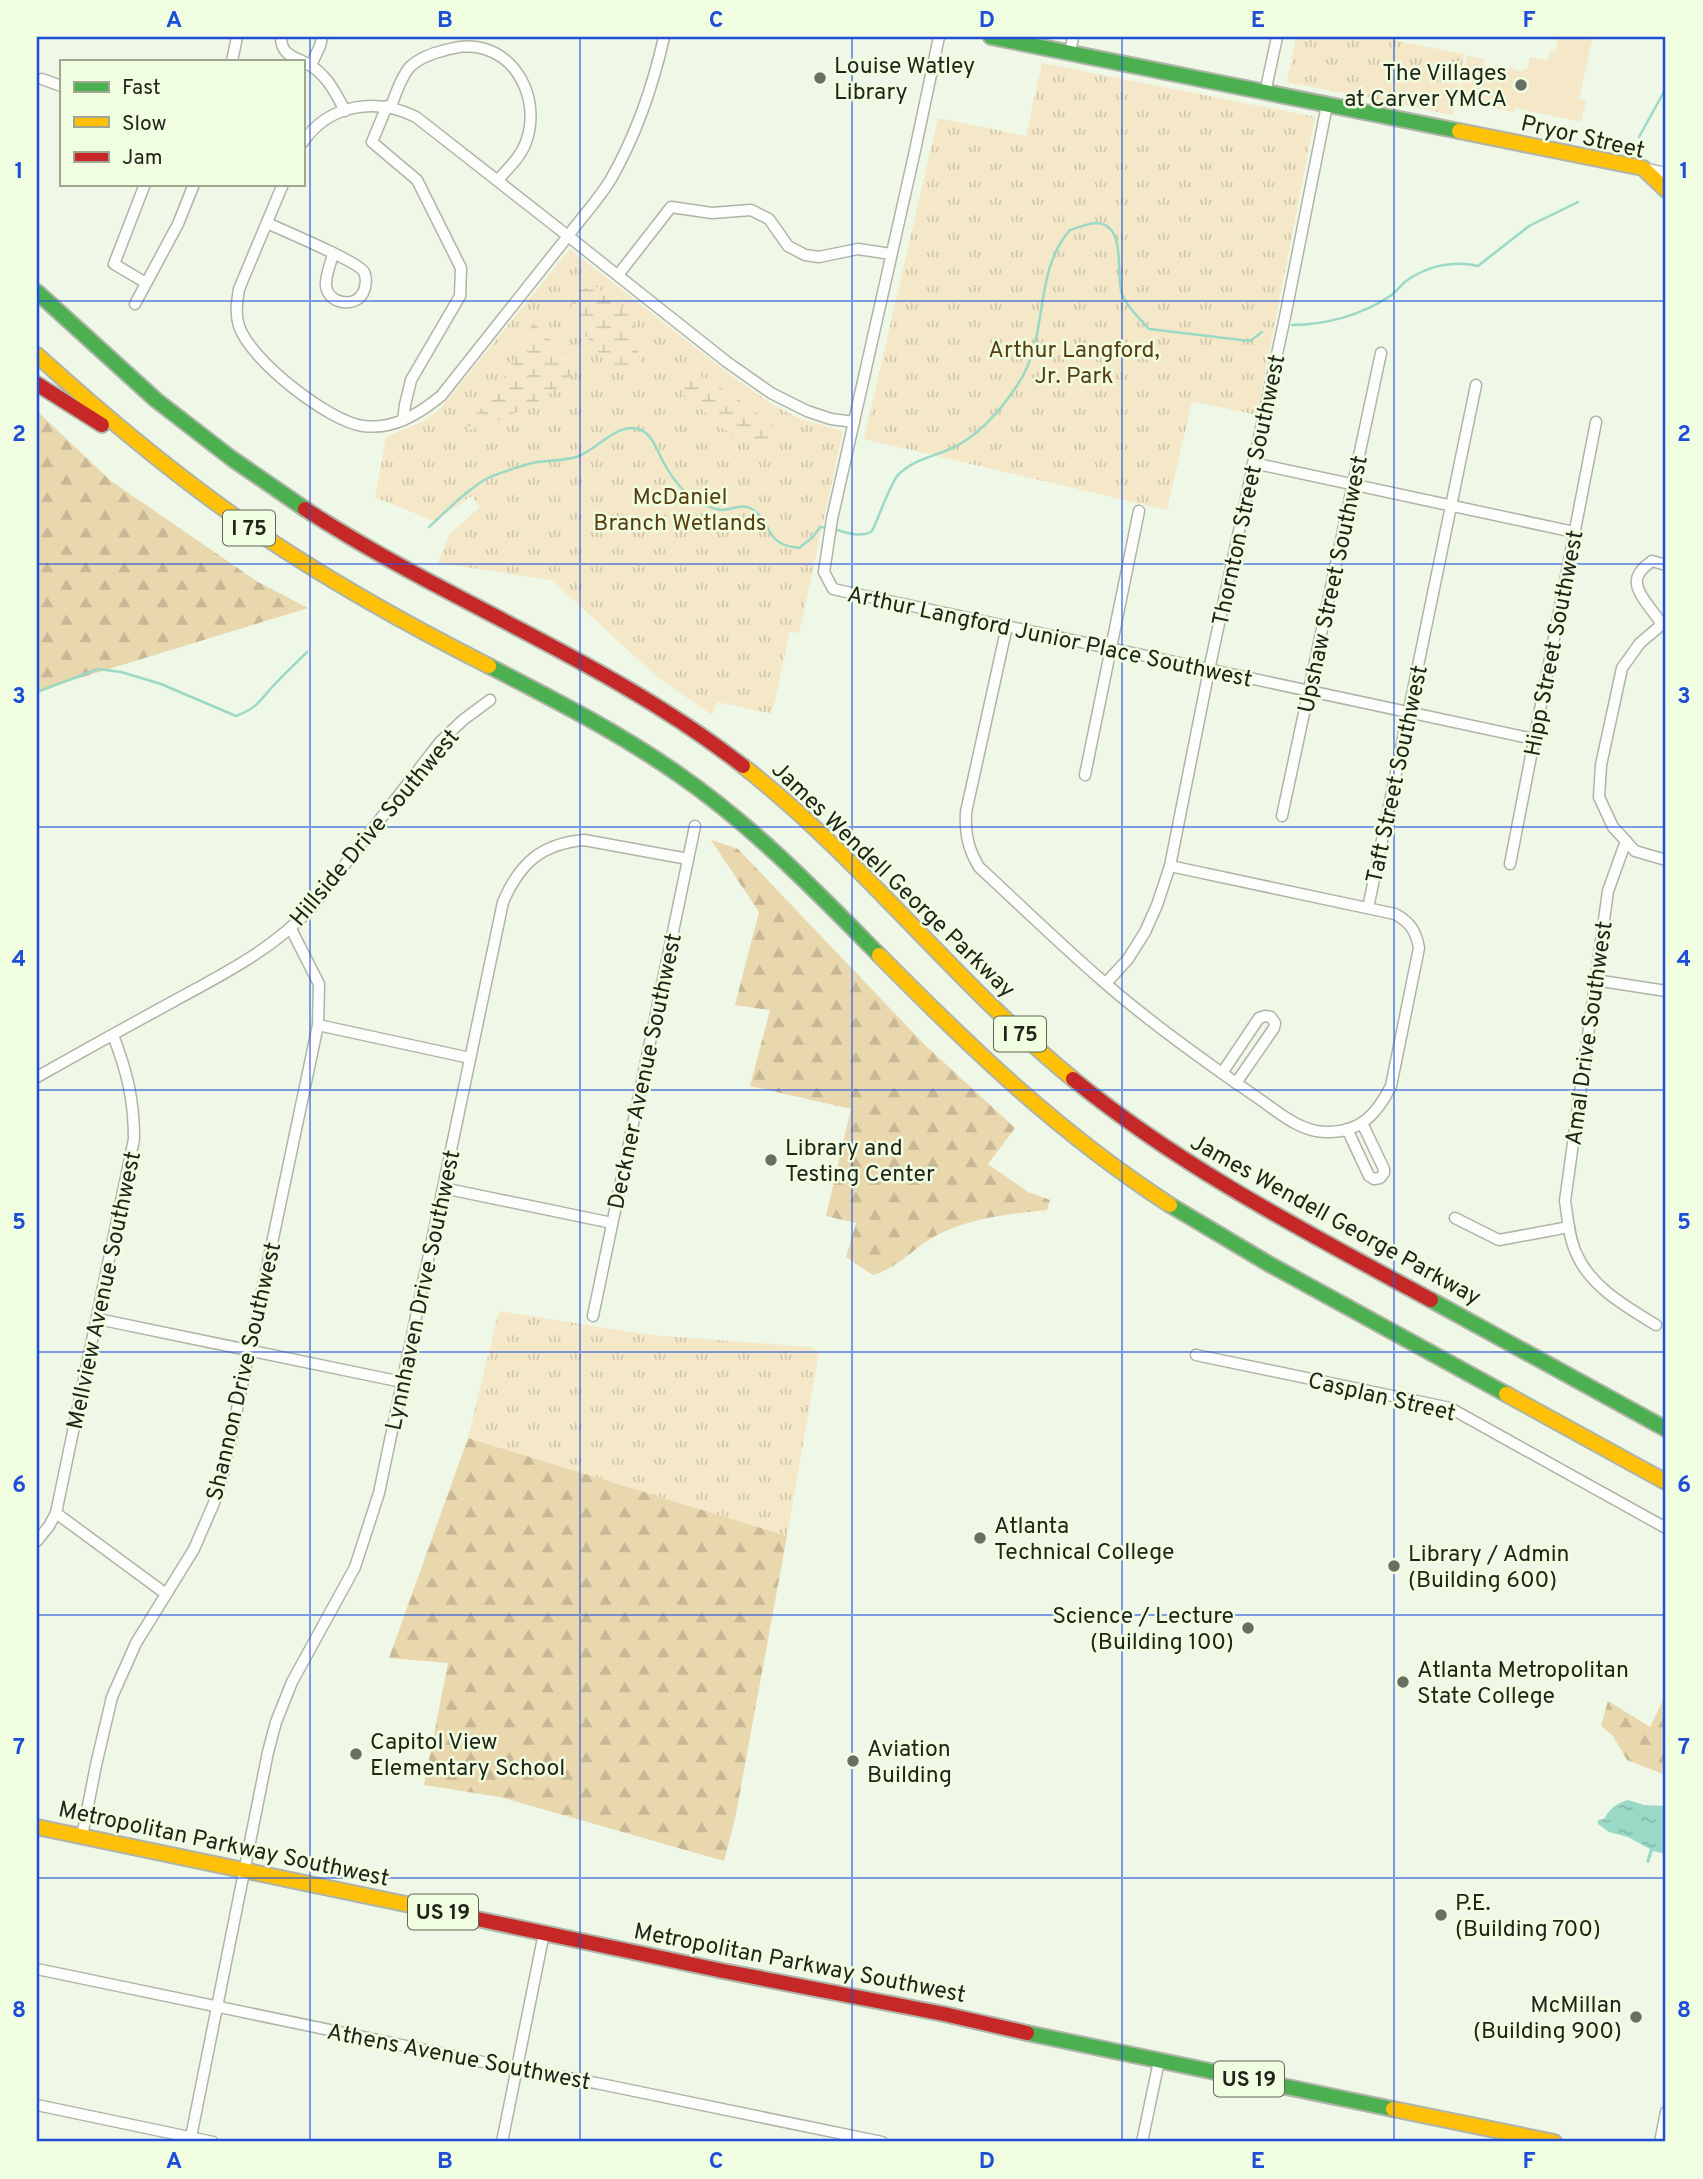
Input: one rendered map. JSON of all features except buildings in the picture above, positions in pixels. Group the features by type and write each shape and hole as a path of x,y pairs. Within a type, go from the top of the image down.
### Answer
{"main road":[{"name":"Pryor Street","path":"991,37 1643,168 1666,190"},
{"name":"James Wendell George Parkway","path":"37,290 155,398 225,454 298,504 422,578 592,666 730,755 812,826 1035,1048 1091,1094 1174,1155 1293,1224 1666,1429"},
{"name":"I 75","path":"37,355 153,457 232,516 326,577 418,630 598,725 655,758 698,789 761,839 846,921 968,1046 1014,1088 1095,1154 1151,1194 1245,1251 1666,1482"},
{"path":"37,383 153,457"},
{"name":"Metropolitan Parkway Southwest","path":"37,1827 1554,2142"}],"street":[{"path":"232,60 237,37"},
{"path":"281,37 281,45 286,52 300,60"},
{"path":"321,37 320,46 305,63 333,86 345,111"},
{"path":"282,186 239,289 236,305 239,325 246,340 258,356 289,384 328,413 362,426 378,426 403,420 421,412 441,396 610,181 638,123 664,37"},
{"name":"Arthur Langford Junior Place Southwest","path":"939,37 832,519 824,572 833,589 1534,739"},
{"path":"1070,53 1073,37"},
{"path":"1265,93 1277,37"},
{"path":"403,420 411,380 460,296 461,268 417,180 372,142 410,68 434,52 464,46 485,49 505,61 522,80 532,111 526,143 519,156 498,180"},
{"path":"42,79 60,86"},
{"path":"304,141 321,122 345,111 370,105 389,107 416,117 727,362 771,393 807,411 831,419 854,422"},
{"name":"Thornton Street Southwest","path":"1106,983 1128,959 1145,932 1170,866 1327,106"},
{"path":"1643,168 1666,173"},
{"path":"144,186 114,264 146,283"},
{"path":"135,304 178,223 193,186"},
{"path":"618,275 671,207 712,213 751,210 769,219 788,246 805,255 819,257 858,249 891,254"},
{"path":"267,223 359,266 366,281 364,292 351,302 336,300 329,295 326,288 333,254"},
{"name":"Upshaw Street Southwest","path":"1282,816 1381,353"},
{"name":"Taft Street Southwest","path":"1362,1123 1381,1106 1391,1086 1419,948 1416,932 1406,920 1395,914 1368,908 1476,385"},
{"name":"Hipp Street Southwest","path":"1510,864 1595,422"},
{"path":"1253,463 1573,532"},
{"path":"1085,775 1139,511"},
{"path":"1666,565 1651,561 1639,573 1636,581 1641,597 1664,623 1640,643 1622,668 1601,765 1599,797 1613,827 1634,851 1666,860"},
{"path":"1007,626 966,812 968,844 979,867 1106,983 1236,1083 1302,1127 1324,1132 1347,1129 1362,1123 1384,1169 1380,1178 1368,1176 1347,1129"},
{"name":"Hillside Drive Southwest","path":"37,1077 267,947 291,929 312,907 440,742 490,700"},
{"name":"Deckner Avenue Southwest","path":"593,1316 695,826"},
{"name":"Lynnhaven Drive Southwest","path":"190,2140 276,1723 292,1682 360,1556 379,1493 503,902 513,880 527,863 554,846 584,840 688,859"},
{"name":"Amal Drive Southwest","path":"1626,841 1608,891 1564,1201 1577,1256 1591,1276 1617,1301 1656,1325"},
{"path":"1170,866 1368,908"},
{"name":"Shannon Drive Southwest","path":"82,1836 112,1697 135,1643 194,1549 214,1503 223,1471 318,1025 319,984 291,929"},
{"path":"1595,980 1666,991"},
{"path":"1222,1073 1259,1018 1272,1017 1274,1028 1236,1083"},
{"path":"318,1025 470,1058"},
{"name":"Mellview Avenue Southwest","path":"37,1541 57,1513 134,1139 132,1093 113,1035"},
{"path":"443,1188 612,1223"},
{"path":"1455,1218 1499,1240 1569,1227"},
{"path":"98,1319 402,1382"},
{"name":"Casplan Street","path":"1196,1356 1450,1408 1666,1528"},
{"path":"57,1513 166,1594"},
{"path":"502,2142 544,1933"},
{"name":"Athens Avenue Southwest","path":"37,1969 882,2142"},
{"path":"1142,2142 1158,2061"},
{"path":"37,2105 190,2140 213,2142"},
{"path":"1660,2142 1666,2112"}],"green space":[{"path":"1296,37 1398,37 1397,41 1464,54 1453,115 1287,82"},
{"name":"The Villages at Carver YMCA","path":"1558,37 1592,40 1579,99 1586,101 1581,122 1515,108 1513,112 1457,101 1467,55 1484,59 1483,66 1507,71 1508,67 1523,71 1528,67 1530,57 1548,61 1550,51 1555,52"},
{"name":"Arthur Langford, Jr. Park","path":"1042,63 1315,117 1257,415 1192,401 1167,510 864,439 938,118 1026,136"},
{"name":"McDaniel Branch Wetlands","path":"570,249 733,377 775,406 800,419 843,431 799,633 790,632 772,714 717,702 712,715 656,676 552,580 438,563 450,534 480,507 472,496 434,521 375,497 386,437 426,420 440,409"},
{"path":"597,287 632,315 640,361 633,374 621,375 610,367 571,317 572,290"},
{"path":"533,323 578,366 556,389 530,406 471,430 466,423 485,405 507,372"},
{"path":"693,370 775,427 763,448 736,441 684,395 678,381"},
{"path":"37,411 111,481 258,582 308,608 37,691"},
{"path":"711,840 738,849 924,1044 1015,1128 988,1164 1028,1192 1050,1200 1047,1210 991,1217 950,1229 929,1240 891,1267 873,1275 846,1257 856,1223 826,1216 851,1109 750,1086 770,1010 735,1005 759,912"},
{"path":"499,1311 650,1335 811,1347 819,1352 787,1536 468,1438"},
{"path":"468,1438 787,1536 735,1819 724,1861 500,1797 424,1785 448,1663 389,1658"},
{"path":"1666,1695 1666,1775 1627,1760 1613,1736 1601,1726 1608,1701 1650,1727"}],"water":[{"path":"1628,1800 1644,1805 1666,1806 1666,1854 1653,1851 1649,1863 1646,1862 1650,1849 1628,1837 1609,1832 1598,1824 1598,1820 1604,1819 1614,1807"}],"waterway":[{"path":"1639,137 1666,88"},
{"path":"1292,325 1330,321 1355,314 1379,303 1406,281 1431,268 1450,264 1478,266 1529,226 1578,202"},
{"path":"834,529 857,534 871,532 898,475 916,462 960,444 988,422 1004,403 1028,366 1050,266 1058,247 1070,230 1096,223 1113,232 1122,294 1149,329 1250,341 1262,332"},
{"path":"429,527 463,495 486,479 532,463 579,456 617,432 633,428 649,436 676,482 703,504 721,510 748,507 759,515 774,538 787,546 799,548 813,537 820,527 828,528"},
{"path":"37,692 98,669 121,672 161,684 236,716 258,703 307,652"}],"traffic: fast":[{"path":"991,37 1459,131"},
{"path":"37,292 156,400 231,458 305,509"},
{"path":"489,666 609,730 705,794 783,860 879,955"},
{"path":"1170,1205 1269,1264 1506,1394"},
{"path":"1431,1300 1666,1429"},
{"path":"1027,2033 1393,2109"}],"traffic: slow":[{"path":"1459,131 1643,168 1666,190"},
{"path":"37,355 138,442 244,523 364,599 489,666"},
{"path":"743,766 829,841 989,1003 1073,1079"},
{"path":"879,955 948,1024 1054,1119 1170,1205"},
{"path":"1506,1394 1666,1482"},
{"path":"37,1827 463,1916"},
{"path":"1393,2109 1554,2142"}],"traffic: jam":[{"path":"37,384 102,425"},
{"path":"305,509 414,574 638,695 743,766"},
{"path":"1073,1079 1158,1142 1247,1198 1431,1300"},
{"path":"463,1916 1027,2033"}],"place":[{"name":"Louise Watley Library","path":"820,78"},
{"name":"The Villages at Carver YMCA","path":"1521,85"},
{"name":"Library and Testing Center","path":"771,1160"},
{"name":"Atlanta Technical College","path":"980,1538"},
{"name":"Library / Admin (Building 600)","path":"1394,1566"},
{"name":"Science / Lecture (Building 100)","path":"1248,1628"},
{"name":"Atlanta Metropolitan State College","path":"1403,1682"},
{"name":"Capitol View Elementary School","path":"356,1754"},
{"name":"Aviation Building","path":"853,1761"},
{"name":"P.E. (Building 700)","path":"1441,1915"},
{"name":"McMillan (Building 900)","path":"1636,2017"}]}
